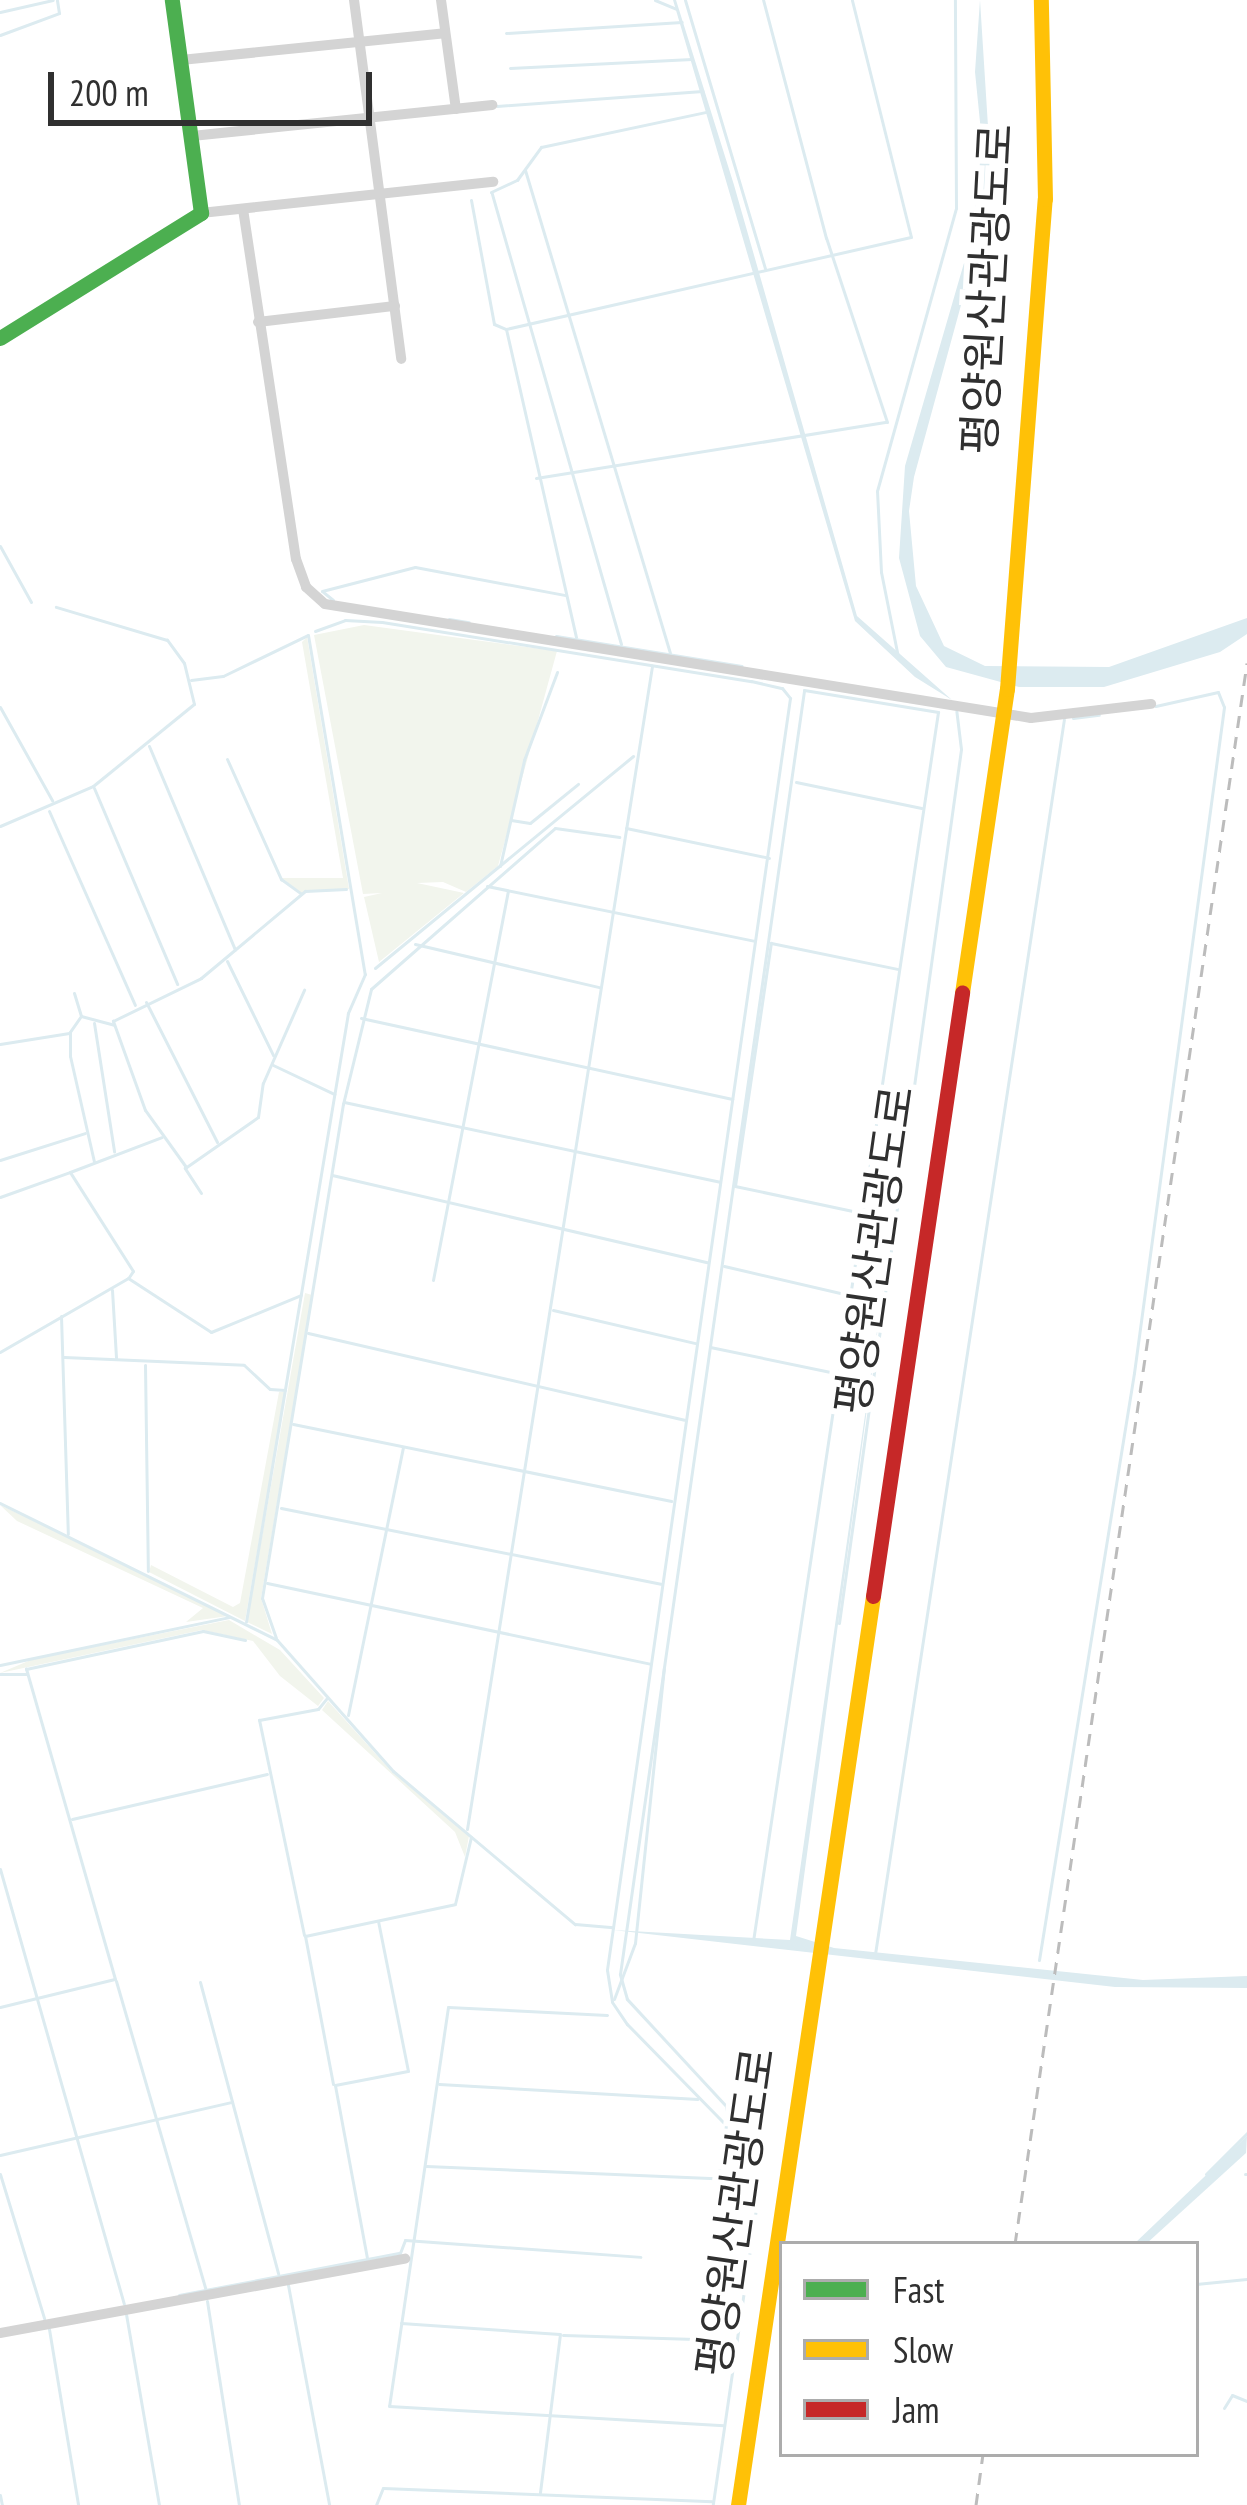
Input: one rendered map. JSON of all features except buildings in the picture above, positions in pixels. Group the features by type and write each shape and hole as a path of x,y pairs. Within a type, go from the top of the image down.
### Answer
{"main road":[{"path":"0,338 201,214 172,0"},
{"name":"평양원산관광도로","path":"728,2505 998,702 1032,200 1029,0"},
{"path":"1003,658 1044,221 1041,0"},
{"path":"738,2505 812,1961"}],"street":[{"path":"354,0 376,196 401,359"},
{"path":"442,0 456,109"},
{"path":"181,60 445,32"},
{"path":"192,136 492,105"},
{"path":"201,214 493,182"},
{"path":"242,209 296,559 306,587 325,604 1023,717 1151,704"},
{"path":"258,322 395,306"},
{"path":"0,2333 405,2259"}],"shaded area":[{"path":"673,0 734,185 857,616 952,700 915,677 855,621"},
{"path":"980,0 990,158 984,221 914,477 909,511 916,586 944,646 985,666 1109,667 1247,618 1247,634 1220,652 1104,687 1019,687 946,667 920,636 899,558 905,466 973,232 982,142 975,72"},
{"path":"364,625 557,651 498,866 466,892 443,882 417,883 464,893 379,962 364,897 382,893 363,894 314,635"},
{"path":"307,637 349,889 301,893 282,878 343,878 302,642"},
{"path":"885,1275 796,1936 834,1948 1143,1980 1247,1976 1247,1988 1115,1987 613,1930 790,1940"},
{"path":"305,1293 312,1295 261,1598 272,1634 247,1622"},
{"path":"279,1392 285,1392 245,1621 149,1572 151,1565 233,1607 240,1603"},
{"path":"0,1505 228,1616 186,1622 203,1608 17,1521"},
{"path":"229,1620 280,1650 324,1698 318,1706 280,1676 253,1641 202,1630 0,1673 33,1659"},
{"path":"328,1701 392,1772 469,1836 465,1857 455,1832 322,1710"},
{"path":"1247,2136 1246,2153 1149,2241 1137,2241"}],"waterway":[{"path":"0,12 53,0"},
{"path":"0,35 59,13 57,0"},
{"path":"655,0 676,9"},
{"path":"685,0 765,268"},
{"path":"536,478 887,422 826,238 763,0"},
{"path":"506,329 911,237 852,0"},
{"path":"898,657 881,572 877,491 956,208 955,0"},
{"path":"506,33 682,22"},
{"path":"510,68 692,59"},
{"path":"497,106 702,91"},
{"path":"621,644 491,192 517,180 541,147 706,112"},
{"path":"525,170 670,653"},
{"path":"471,200 494,324 506,329 576,637"},
{"path":"0,546 31,602"},
{"path":"333,600 322,591 415,567 565,595"},
{"path":"0,826 93,786 194,704 184,663 167,640 56,607"},
{"path":"449,619 469,622"},
{"path":"315,631 345,620 382,622 751,681 782,688 790,698 607,1970 612,2002 627,2024 726,2125 718,2178 760,2181 713,2505"},
{"path":"191,680 223,676 308,635 365,974 348,1013 246,1622"},
{"path":"556,636 742,666"},
{"path":"467,1829 652,666"},
{"path":"500,866 524,760 557,672"},
{"path":"726,2125 726,2106 627,1999 620,1974 804,690 938,712 753,1941"},
{"path":"1039,1960 1134,1373 1224,707 1218,692 1156,706"},
{"path":"0,707 52,800"},
{"path":"839,1623 961,749 956,711"},
{"path":"1073,718 1099,715"},
{"path":"875,1954 1064,719"},
{"path":"149,746 235,950"},
{"path":"375,968 633,756"},
{"path":"227,759 281,879 300,893"},
{"path":"796,782 921,808"},
{"path":"511,820 530,823 578,784"},
{"path":"94,788 177,984"},
{"path":"49,811 135,1005"},
{"path":"276,1638 262,1598 343,1104 371,989 555,828 619,837"},
{"path":"626,828 769,858"},
{"path":"487,886 754,941"},
{"path":"186,1167 145,1110 113,1021 201,978 305,891 346,889"},
{"path":"433,1280 508,891"},
{"path":"862,1213 735,1186 771,943 898,969"},
{"path":"415,944 599,987"},
{"path":"227,961 273,1055"},
{"path":"201,1193 185,1168 258,1117 263,1083 304,990"},
{"path":"74,993 81,1016 114,1025"},
{"path":"146,1002 217,1142"},
{"path":"81,1016 70,1032 70,1056 94,1162"},
{"path":"361,1018 732,1099"},
{"path":"94,1023 114,1151"},
{"path":"0,1044 69,1033"},
{"path":"273,1065 334,1094"},
{"path":"344,1102 720,1182"},
{"path":"0,1160 85,1133"},
{"path":"129,1277 133,1271 70,1172 162,1137"},
{"path":"0,1197 70,1172"},
{"path":"332,1175 707,1262"},
{"path":"724,1266 849,1295"},
{"path":"0,1352 128,1278 211,1332 301,1295"},
{"path":"112,1290 116,1358"},
{"path":"553,1310 695,1343"},
{"path":"61,1316 68,1534"},
{"path":"308,1333 684,1420"},
{"path":"710,1347 836,1373"},
{"path":"64,1357 244,1365 270,1389 285,1390"},
{"path":"145,1365 148,1571"},
{"path":"293,1424 671,1501"},
{"path":"348,1715 403,1448"},
{"path":"0,1503 277,1640 393,1771 575,1924 613,1927"},
{"path":"281,1508 660,1584"},
{"path":"267,1583 650,1664"},
{"path":"0,1665 229,1617"},
{"path":"0,2007 115,1979 26,1669 203,1631 245,1640"},
{"path":"614,1999 635,1943 664,1669"},
{"path":"0,1674 26,1674"},
{"path":"304,1935 259,1720 318,1709 327,1698"},
{"path":"72,1819 267,1774"},
{"path":"333,2084 305,1936 455,1904 471,1837"},
{"path":"0,1869 124,2304"},
{"path":"367,2258 335,2085 408,2071 378,1921"},
{"path":"116,1981 205,2288"},
{"path":"200,1982 278,2274"},
{"path":"607,2015 448,2007 389,2406 723,2425"},
{"path":"439,2084 698,2099"},
{"path":"0,2155 232,2102"},
{"path":"1206,2174 1247,2133"},
{"path":"426,2166 716,2178"},
{"path":"0,2174 44,2318"},
{"path":"179,2295 400,2253 405,2240 640,2257"},
{"path":"706,2259 746,2262"},
{"path":"1199,2284 1247,2279"},
{"path":"288,2285 329,2505"},
{"path":"207,2301 239,2505"},
{"path":"126,2314 159,2505"},
{"path":"401,2323 560,2334 540,2493"},
{"path":"49,2329 78,2505"},
{"path":"563,2335 695,2339"},
{"path":"1224,2408 1232,2395 1247,2401"},
{"path":"376,2505 383,2488 712,2501"},
{"path":"0,2495 2,2505"}],"railway":[{"path":"1015,2241 1247,663"},
{"path":"976,2505 983,2457"}],"traffic: fast":[{"path":"0,338 201,213 172,0"}],"traffic: slow":[{"path":"962,993 1007,689 1045,199 1041,0"},
{"path":"738,2505 873,1596"}],"traffic: jam":[{"path":"873,1596 962,993"}]}
